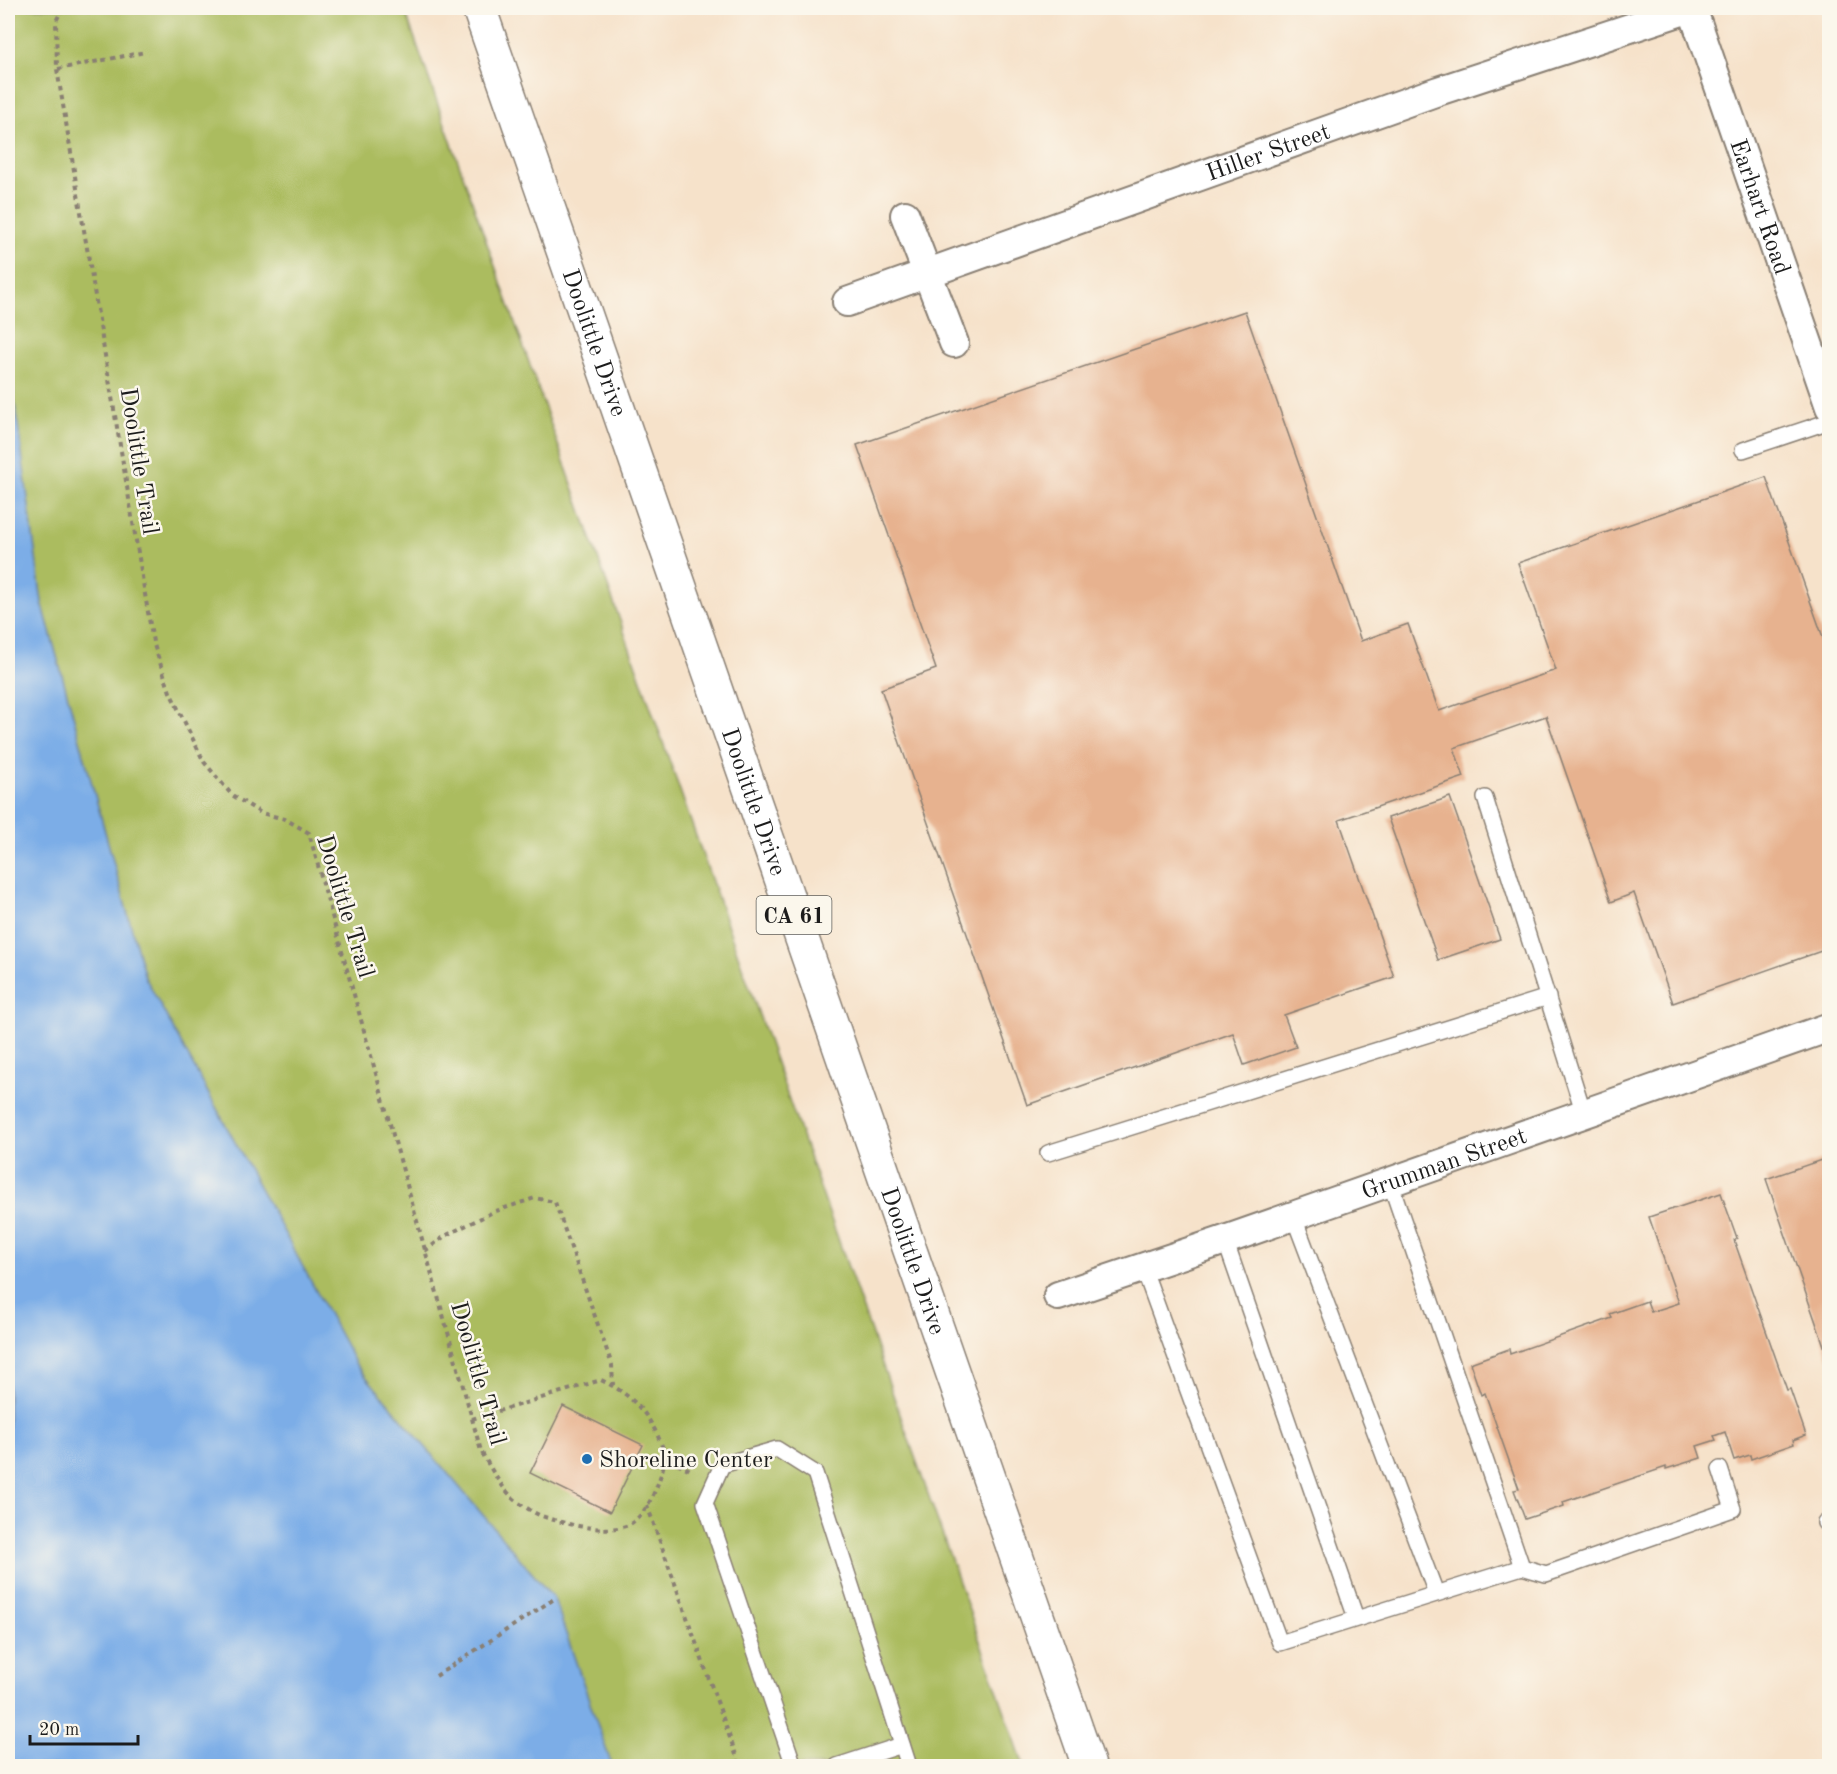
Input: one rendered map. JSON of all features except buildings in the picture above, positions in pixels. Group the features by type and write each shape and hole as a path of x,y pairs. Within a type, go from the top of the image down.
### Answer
{"main road":[{"name":"Doolittle Drive","path":"479,8 1089,1767"}],"street":[{"name":"Hiller Street","path":"848,302 1438,91 1691,8"},
{"name":"Earhart Road","path":"1691,8 1830,407"},
{"path":"905,215 954,343"},
{"name":"Grumman Street","path":"1058,1296 1225,1240 1830,1027"}],"lane":[{"path":"1743,450 1830,422"},
{"path":"1485,798 1584,1114"},
{"path":"1048,1153 1548,997"},
{"path":"1389,1182 1522,1567"},
{"path":"1293,1215 1436,1593"},
{"path":"1225,1240 1356,1618"},
{"path":"1143,1267 1280,1643 1522,1567 1546,1574 1733,1509 1720,1469"},
{"path":"794,1767 705,1503 722,1465 777,1449 814,1473 909,1767"},
{"path":"837,1767 902,1745"}],"path":[{"name":"Doolittle Trail","path":"63,8 56,21 57,69 153,642 170,692 204,762 232,795 261,813 285,819 309,833 481,1451 496,1479 518,1502 545,1518 608,1530 632,1523 647,1504 660,1481 666,1457"},
{"path":"57,69 145,52"},
{"path":"425,1251 445,1236 493,1212 535,1198 555,1202 612,1365 613,1385"},
{"path":"472,1419 601,1380 620,1389 649,1417 661,1440 666,1457 714,1484"},
{"path":"647,1504 740,1767"},
{"path":"436,1676 554,1599"}],"green space":[{"path":"8,8 404,8 1024,1766 8,1766"}],"water":[{"path":"8,351 42,602 145,977 357,1366 554,1599 612,1766 8,1766"}],"place":[{"name":"Shoreline Center","path":"587,1459"}]}
